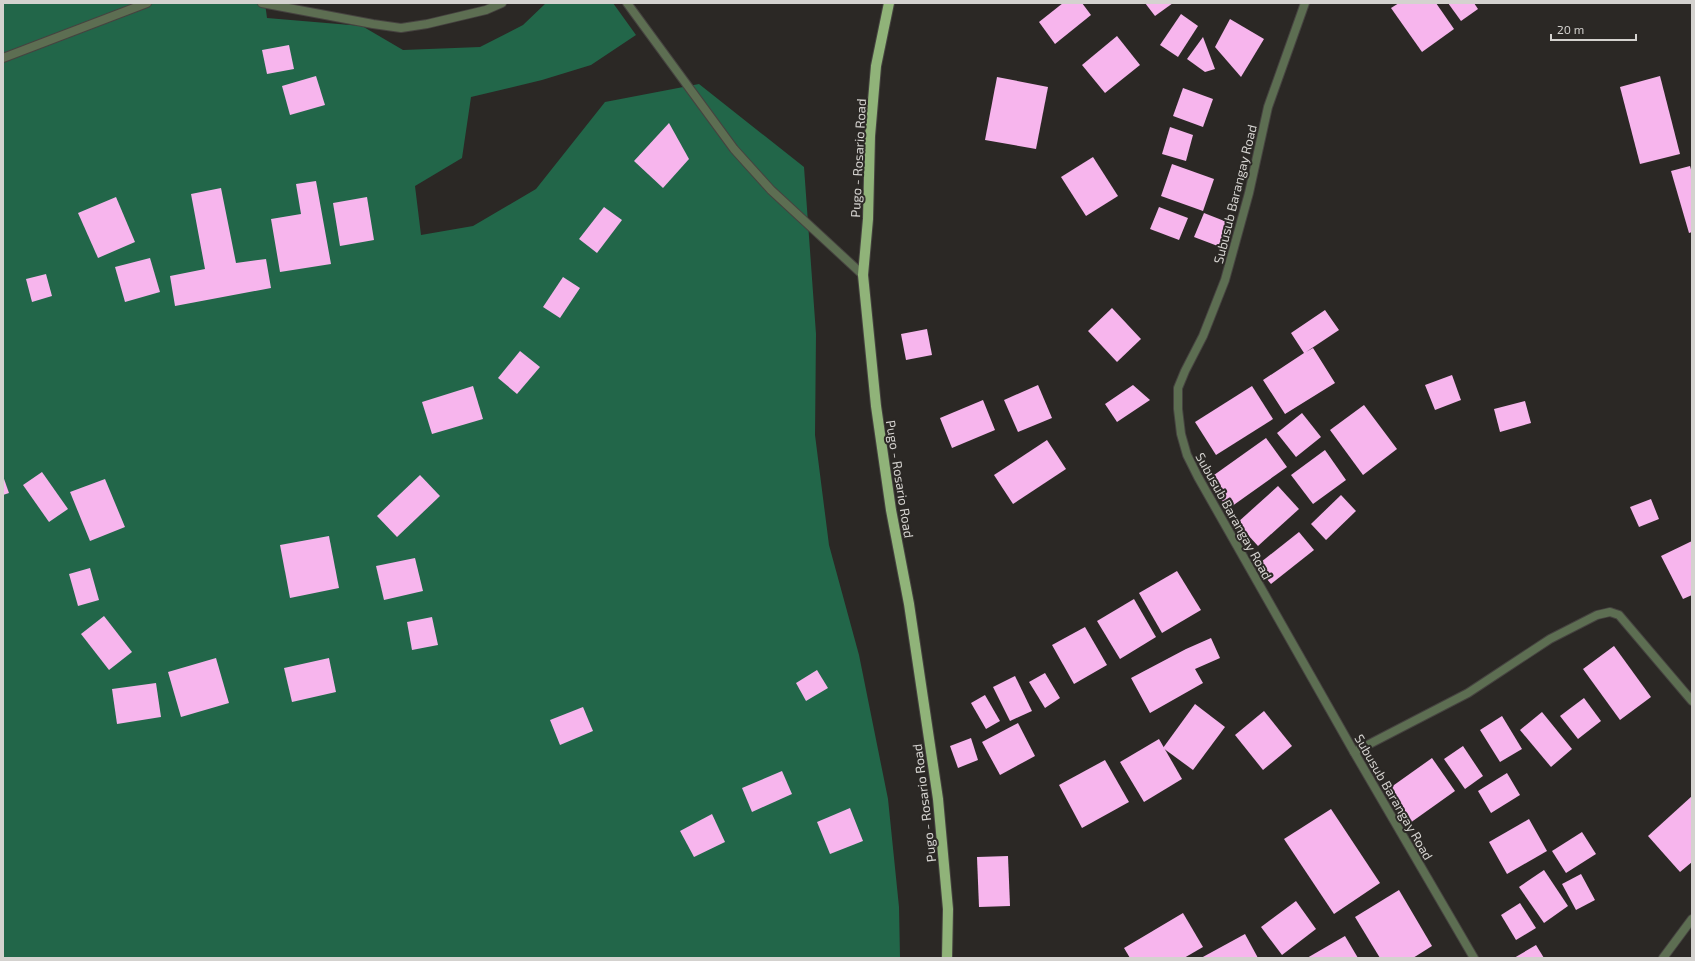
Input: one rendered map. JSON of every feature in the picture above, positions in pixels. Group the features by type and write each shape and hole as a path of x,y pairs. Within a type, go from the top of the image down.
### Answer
{"main road":[{"name":"Pugo - Rosario Road","path":"889,3 876,66 870,136 868,219 863,275 876,406 891,510 909,604 938,799 948,909 947,958"}],"street":[{"path":"3,58 147,3"},
{"path":"262,3 401,28 427,24 478,12 502,3"},
{"path":"627,3 734,149 771,190 863,275"},
{"name":"Subusub Barangay Road","path":"1305,3 1268,108 1249,193 1225,280 1203,336 1178,388 1178,409 1181,434 1192,466 1354,752 1474,958"},
{"path":"1354,752 1468,692 1550,639 1597,615 1610,612 1619,615 1623,619 1692,701"},
{"path":"1663,958 1692,919"}],"green space":[{"path":"3,3 265,3 267,18 362,26 403,50 480,47 523,25 546,3 613,3 636,35 591,65 542,80 471,97 462,158 415,186 421,235 473,226 536,189 605,102 699,84 804,167 816,334 815,435 829,545 859,655 888,799 899,907 900,958 3,958"}],"building":[{"path":"1063,3 1082,3 1091,15 1055,44 1039,22"},
{"path":"1145,3 1173,3 1155,16"},
{"path":"1399,3 1436,3 1454,29 1422,52 1391,8"},
{"path":"1448,3 1474,3 1478,9 1461,21"},
{"path":"1181,14 1198,26 1178,57 1160,45"},
{"path":"1230,19 1264,39 1241,77 1215,47"},
{"path":"1117,36 1140,65 1105,93 1082,65"},
{"path":"1203,37 1215,69 1205,72 1187,59"},
{"path":"289,45 294,69 267,74 262,50"},
{"path":"316,76 325,105 290,115 282,86"},
{"path":"1660,76 1680,154 1640,164 1620,87"},
{"path":"997,77 1048,87 1036,149 985,140"},
{"path":"1183,88 1213,99 1203,127 1173,116"},
{"path":"669,123 689,159 663,188 634,161"},
{"path":"1170,127 1193,135 1186,161 1162,154"},
{"path":"1093,157 1118,196 1086,216 1061,177"},
{"path":"1172,164 1214,179 1203,211 1161,196"},
{"path":"1690,166 1692,173 1692,232 1689,233 1671,171"},
{"path":"316,181 331,264 280,272 271,219 301,214 296,184"},
{"path":"221,188 236,263 266,259 271,288 175,306 170,276 205,269 191,194"},
{"path":"116,197 135,242 98,258 78,213"},
{"path":"367,197 374,240 340,246 333,203"},
{"path":"604,207 622,220 597,253 579,239"},
{"path":"1159,207 1188,218 1179,240 1150,229"},
{"path":"1204,213 1232,224 1223,248 1194,237"},
{"path":"150,258 160,292 125,302 115,267"},
{"path":"46,274 52,296 32,302 26,279"},
{"path":"563,277 580,288 560,318 543,307"},
{"path":"1112,308 1141,339 1117,362 1088,331"},
{"path":"1325,310 1339,330 1306,352 1313,348 1335,383 1285,414 1263,380 1304,353 1291,333"},
{"path":"927,329 932,355 906,360 901,334"},
{"path":"520,351 540,367 517,394 498,378"},
{"path":"1452,375 1461,400 1435,410 1425,385"},
{"path":"1038,385 1052,418 1018,432 1004,400"},
{"path":"1133,385 1150,400 1117,422 1105,404"},
{"path":"473,386 483,419 432,434 422,402"},
{"path":"1252,386 1273,419 1216,455 1195,422"},
{"path":"983,400 995,430 952,448 940,418"},
{"path":"1525,401 1531,423 1500,432 1494,409"},
{"path":"1364,405 1397,449 1363,475 1330,430"},
{"path":"1302,413 1321,437 1296,457 1277,433"},
{"path":"1266,438 1287,467 1228,509 1207,480"},
{"path":"1047,440 1066,469 1013,504 994,475"},
{"path":"1325,450 1346,480 1313,504 1291,475"},
{"path":"42,472 68,509 49,522 23,485"},
{"path":"420,475 440,496 397,537 377,516"},
{"path":"3,476 9,493 3,495"},
{"path":"105,479 125,527 90,541 70,492"},
{"path":"1278,486 1299,509 1258,546 1237,523"},
{"path":"1341,495 1356,511 1326,540 1311,524"},
{"path":"1651,499 1659,519 1639,527 1630,507"},
{"path":"1299,532 1314,550 1271,584 1256,566"},
{"path":"329,536 339,588 290,598 280,545"},
{"path":"1692,541 1692,595 1683,599 1661,556"},
{"path":"415,558 423,591 384,600 376,566"},
{"path":"90,568 99,600 78,606 69,574"},
{"path":"1177,571 1201,610 1162,633 1139,593"},
{"path":"1134,599 1156,637 1120,659 1097,621"},
{"path":"104,616 132,652 109,670 81,634"},
{"path":"432,617 438,645 412,650 407,622"},
{"path":"1085,627 1107,665 1074,684 1052,645"},
{"path":"1211,638 1220,658 1195,669 1203,683 1150,713 1131,678 1186,649"},
{"path":"1614,646 1651,697 1620,720 1583,669"},
{"path":"216,658 229,703 181,717 168,672"},
{"path":"329,658 336,692 292,702 284,668"},
{"path":"817,670 828,688 806,701 796,683"},
{"path":"1045,673 1060,698 1045,708 1029,682"},
{"path":"1015,676 1032,711 1010,721 993,687"},
{"path":"156,683 161,717 117,724 112,689"},
{"path":"985,695 1000,721 986,729 971,703"},
{"path":"1584,698 1601,721 1578,739 1560,716"},
{"path":"1195,704 1225,727 1193,770 1163,748"},
{"path":"583,707 593,731 560,745 550,720"},
{"path":"1264,711 1292,746 1263,770 1235,735"},
{"path":"1542,712 1572,749 1551,767 1520,730"},
{"path":"1502,716 1522,749 1500,762 1480,730"},
{"path":"1018,723 1035,756 1000,775 982,742"},
{"path":"971,738 978,760 958,768 950,746"},
{"path":"1159,739 1182,779 1144,802 1120,762"},
{"path":"1463,746 1483,776 1465,789 1444,759"},
{"path":"1432,758 1455,791 1410,823 1387,790"},
{"path":"1105,760 1129,802 1082,828 1059,785"},
{"path":"782,771 792,794 752,812 742,788"},
{"path":"1507,773 1520,795 1491,813 1478,791"},
{"path":"1692,796 1692,862 1680,872 1648,836"},
{"path":"850,808 863,841 830,854 817,822"},
{"path":"1331,809 1380,883 1334,914 1284,839"},
{"path":"712,814 725,842 694,857 680,831"},
{"path":"1529,819 1547,851 1507,874 1489,842"},
{"path":"1582,832 1596,854 1566,873 1552,851"},
{"path":"1008,856 1010,906 979,907 977,857"},
{"path":"1544,870 1568,906 1544,923 1519,887"},
{"path":"1581,874 1595,900 1576,910 1562,884"},
{"path":"1399,890 1432,946 1413,958 1380,958 1355,917"},
{"path":"1296,901 1316,929 1282,955 1261,927"},
{"path":"1520,903 1536,928 1516,940 1501,915"},
{"path":"1183,913 1203,947 1184,958 1130,958 1124,948"},
{"path":"1245,934 1258,958 1201,958"},
{"path":"1345,936 1358,958 1307,958"},
{"path":"1536,945 1544,958 1514,958"}]}
